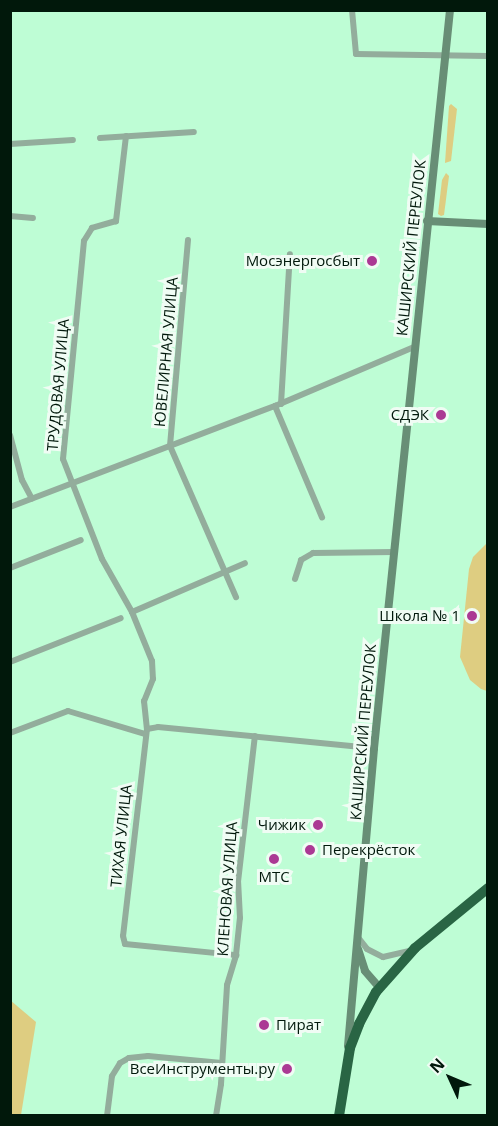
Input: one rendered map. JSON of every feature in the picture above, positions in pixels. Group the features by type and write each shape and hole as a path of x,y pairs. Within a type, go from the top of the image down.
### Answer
{"highway":[{"path":"339,1116 347,1062 359,1024 379,987 415,948 488,888"}],"main road":[{"name":"КАШИРСКИЙ ПЕРЕУЛОК","path":"347,1062 374,748 450,10"},
{"path":"427,222 488,224"},
{"path":"357,936 365,970 379,987"}],"street":[{"path":"352,10 356,54 488,56"},
{"path":"100,138 194,132"},
{"name":"ТРУДОВАЯ УЛИЦА","path":"126,136 116,221 92,228 84,240 63,459 102,558 132,612 152,661"},
{"path":"10,144 73,140"},
{"path":"10,216 33,218"},
{"name":"ЮВЕЛИРНАЯ УЛИЦА","path":"188,240 170,446 236,597"},
{"path":"290,254 278,405 322,517"},
{"path":"10,507 278,405 414,347"},
{"path":"10,435 22,480 32,499"},
{"path":"10,568 81,540"},
{"path":"295,579 301,561 314,553 394,552"},
{"path":"132,612 245,563"},
{"path":"10,662 121,618"},
{"name":"ТИХАЯ УЛИЦА","path":"152,661 153,680 144,701 146,732 123,936 125,945 236,956"},
{"path":"10,733 68,711 146,732 158,727 374,748"},
{"name":"КЛЕНОВАЯ УЛИЦА","path":"216,1116 227,985 236,956 240,918 238,882 255,736"},
{"path":"357,936 367,949 383,957 415,948"},
{"path":"107,1116 112,1076 120,1063 129,1058 148,1056 222,1063"}],"shaded area":[{"path":"451,104 457,109 451,161 445,163 449,106"},
{"path":"446,173 449,176 444,215 441,216 438,214 442,180"},
{"path":"487,543 487,691 470,680 460,657 469,569 473,557"},
{"path":"10,1000 36,1022 21,1115 11,1115"}],"place":[{"name":"Мосэнергосбыт","path":"372,261"},
{"name":"СДЭК","path":"441,415"},
{"name":"Школа № 1","path":"472,616"},
{"name":"Чижик","path":"318,825"},
{"name":"Перекрёсток","path":"310,850"},
{"name":"МТС","path":"274,859"},
{"name":"Пират","path":"264,1025"},
{"name":"ВсеИнструменты.ру","path":"287,1069"}]}
